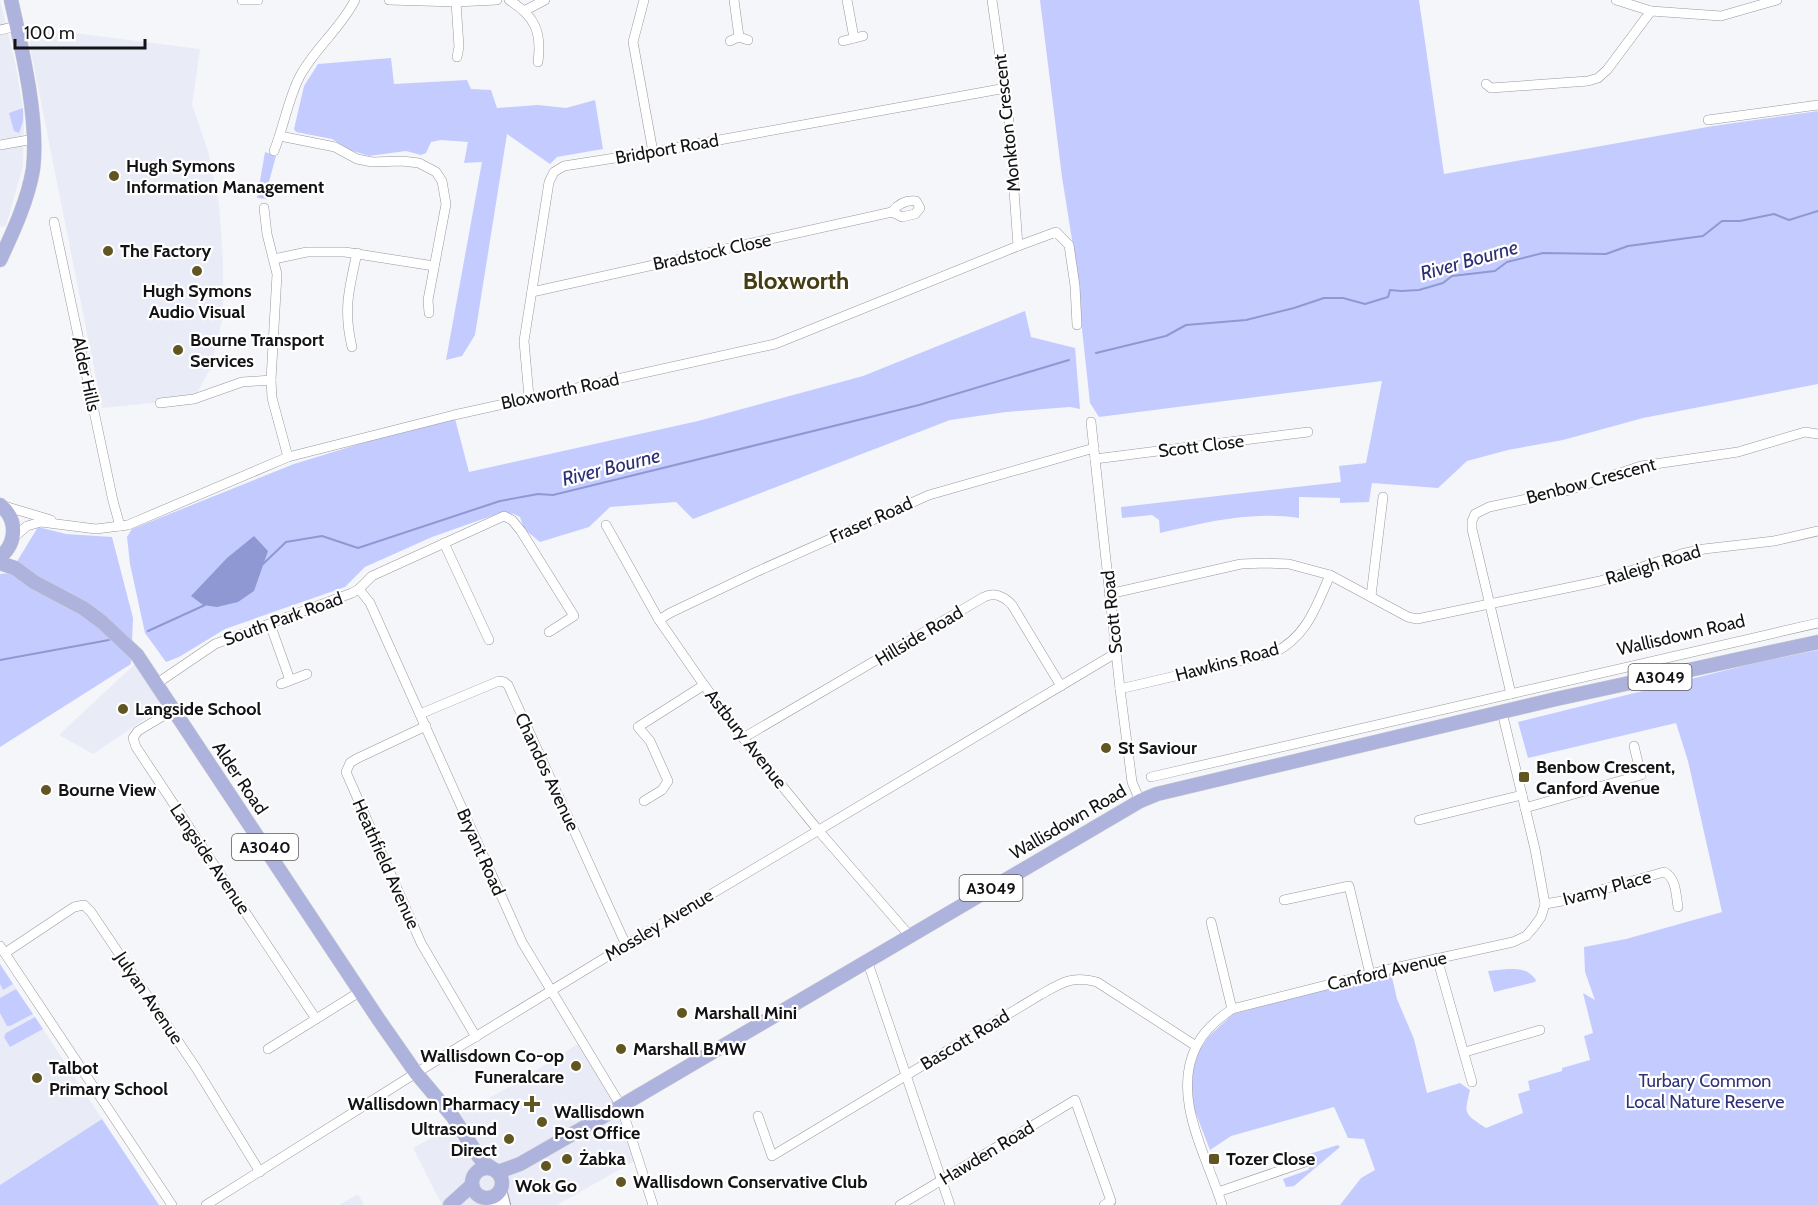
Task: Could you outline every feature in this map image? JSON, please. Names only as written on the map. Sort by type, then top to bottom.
[{"type":"main road","points":[[0,260],[22,208],[32,170],[34,139],[31,106],[11,0]]},
{"type":"main road","name":"A3040","points":[[0,505],[11,519],[12,540]]},
{"type":"main road","points":[[0,557],[12,540]]},
{"type":"main road","name":"Alder Road","points":[[12,540],[19,561],[34,582]]},
{"type":"main road","name":"Alder Road","points":[[0,563],[15,568],[34,582],[83,608],[102,622],[137,655],[416,1073],[453,1117],[484,1163],[499,1178]]},
{"type":"main road","name":"Wallisdown Road","points":[[499,1178],[1140,801],[1168,792],[1556,699],[1818,642]]},
{"type":"main road","points":[[469,1141],[472,1182],[475,1192],[489,1200]]},
{"type":"main road","points":[[450,1205],[472,1182],[479,1170],[487,1168],[499,1178],[498,1193],[489,1200],[459,1205]]},
{"type":"street","points":[[242,0],[258,0]]},
{"type":"street","points":[[274,150],[287,107],[301,75],[314,54],[345,18],[355,0]]},
{"type":"street","points":[[389,0],[456,2],[497,0]]},
{"type":"street","points":[[509,0],[524,11],[536,27],[539,39],[538,62]]},
{"type":"street","points":[[524,11],[545,0]]},
{"type":"street","points":[[644,0],[633,42],[653,152]]},
{"type":"street","points":[[734,0],[739,40]]},
{"type":"street","points":[[843,41],[858,37],[847,0]]},
{"type":"street","name":"Monkton Crescent","points":[[992,0],[1006,88],[1018,246]]},
{"type":"street","points":[[1616,0],[1651,11],[1721,16],[1777,0]]},
{"type":"street","points":[[456,2],[458,57]]},
{"type":"street","points":[[1486,84],[1491,88],[1566,84],[1598,78],[1651,11]]},
{"type":"street","points":[[0,30],[17,26]]},
{"type":"street","name":"Bridport Road","points":[[529,397],[524,341],[549,182],[554,172],[564,166],[1006,88]]},
{"type":"street","points":[[1708,120],[1818,105]]},
{"type":"street","points":[[280,136],[335,147],[357,159],[372,162],[419,163],[436,172],[442,181],[446,204],[428,300],[429,313]]},
{"type":"street","points":[[0,145],[34,139]]},
{"type":"street","points":[[264,208],[267,234],[277,274],[272,398],[288,458]]},
{"type":"street","name":"Bradstock Close","points":[[532,292],[892,212]]},
{"type":"street","name":"Alder Hills","points":[[54,222],[120,526]]},
{"type":"street","name":"Bloxworth Road","points":[[0,505],[59,523],[96,529],[120,526],[288,458],[529,397],[775,344],[1056,232],[1069,244],[1075,286],[1077,325]]},
{"type":"street","points":[[274,259],[307,252],[357,253],[434,266]]},
{"type":"street","points":[[352,347],[347,300],[357,253]]},
{"type":"street","points":[[160,403],[194,399],[242,382],[271,380]]},
{"type":"street","name":"Scott Road","points":[[1091,422],[1132,782],[1140,801]]},
{"type":"street","name":"Scott Close","points":[[1095,459],[1308,432]]},
{"type":"street","name":"Benbow Crescent","points":[[1511,694],[1472,529],[1475,514],[1482,510],[1569,490],[1641,466],[1738,452],[1805,432],[1818,434]]},
{"type":"street","name":"Fraser Road","points":[[659,620],[756,572],[929,495],[1094,448]]},
{"type":"street","points":[[1371,596],[1383,497]]},
{"type":"street","name":"South Park Road","points":[[156,684],[215,644],[359,590],[372,576],[504,516],[512,520],[574,616],[549,633]]},
{"type":"street","name":"Bloxworth Road","points":[[12,540],[19,531],[33,523],[59,523]]},
{"type":"street","name":"Astbury Avenue","points":[[606,525],[659,620],[743,738],[818,830],[909,935]]},
{"type":"street","name":"Raleigh Road","points":[[1109,594],[1241,564],[1266,562],[1288,564],[1330,575],[1408,617],[1416,619],[1600,581],[1681,554],[1773,541],[1818,531]]},
{"type":"street","points":[[444,543],[489,640]]},
{"type":"street","name":"Hawkins Road","points":[[1120,689],[1273,654],[1298,637],[1305,628],[1330,575]]},
{"type":"street","name":"Bryant Road","points":[[359,590],[370,603],[515,928],[550,991],[621,1106],[653,1205]]},
{"type":"street","name":"Hillside Road","points":[[743,738],[988,595],[1002,597],[1012,605],[1061,686]]},
{"type":"street","name":"Wallisdown Road","points":[[1151,777],[1818,622]]},
{"type":"street","points":[[270,624],[286,682],[307,674]]},
{"type":"street","name":"Mossley Avenue","points":[[206,1205],[550,991],[1116,653]]},
{"type":"street","name":"Chandos Avenue","points":[[420,714],[499,681],[508,685],[626,945]]},
{"type":"street","points":[[1553,683],[1556,699]]},
{"type":"street","points":[[644,801],[668,781],[650,741],[638,727],[704,685]]},
{"type":"street","name":"Langside Avenue","points":[[173,710],[138,731],[134,738],[136,747],[316,1019]]},
{"type":"street","points":[[1502,712],[1545,904]]},
{"type":"street","name":"Heathfield Avenue","points":[[426,726],[356,759],[350,763],[346,772],[421,943],[476,1037]]},
{"type":"street","points":[[1525,808],[1641,775],[1634,746]]},
{"type":"street","points":[[1419,820],[1522,795]]},
{"type":"street","name":"Ivamy Place","points":[[1545,904],[1664,873],[1672,878],[1678,907]]},
{"type":"street","points":[[1284,900],[1349,886],[1370,974]]},
{"type":"street","name":"Canford Avenue","points":[[1222,1205],[1192,1118],[1187,1094],[1187,1077],[1196,1046],[1211,1027],[1232,1009],[1370,974],[1512,942],[1529,933],[1538,922],[1545,904]]},
{"type":"street","name":"Julyan Avenue","points":[[2,950],[74,907],[84,905],[91,912],[196,1068],[260,1172]]},
{"type":"street","points":[[1211,922],[1232,1009]]},
{"type":"street","points":[[2,950],[172,1205]]},
{"type":"street","points":[[1437,958],[1472,1082]]},
{"type":"street","points":[[867,960],[950,1205]]},
{"type":"street","name":"Bascott Road","points":[[758,1116],[772,1156],[1055,986],[1074,979],[1084,978],[1097,982],[1196,1046]]},
{"type":"street","points":[[268,1049],[361,991]]},
{"type":"street","points":[[1465,1052],[1540,1030]]},
{"type":"street","name":"Hawden Road","points":[[900,1205],[1075,1100],[1107,1203]]},
{"type":"street","points":[[1218,1192],[1308,1161]]},
{"type":"street","points":[[499,1178],[506,1205]]},
{"type":"shaded area","points":[[0,0],[16,67],[24,115],[23,166],[6,226],[0,227]]},
{"type":"shaded area","points":[[26,27],[200,49],[192,105],[208,151],[219,204],[223,262],[223,316],[211,367],[194,399],[102,408]]},
{"type":"shaded area","points":[[254,536],[268,551],[254,591],[238,602],[217,607],[203,605],[191,596],[227,558]]},
{"type":"shaded area","name":"Langside School","points":[[136,663],[167,704],[93,754],[59,735]]},
{"type":"shaded area","name":"Talbot Primary School","points":[[0,964],[102,1119],[0,1185]]},
{"type":"shaded area","points":[[581,1042],[621,1106],[638,1159],[557,1205],[442,1205],[413,1148],[433,1137],[462,1131],[453,1117],[513,1085]]},
{"type":"shaded area","points":[[358,1194],[364,1205],[339,1205]]},
{"type":"green space","points":[[1040,0],[1419,0],[1444,174],[1713,126],[1818,111],[1818,384],[1643,418],[1563,440],[1508,450],[1467,461],[1438,488],[1372,483],[1369,502],[1340,503],[1340,498],[1299,497],[1299,518],[1246,517],[1160,533],[1159,520],[1152,515],[1122,518],[1121,507],[1341,482],[1339,466],[1366,463],[1382,381],[1099,417],[1090,403],[1073,246]]},
{"type":"green space","points":[[391,58],[394,84],[467,80],[471,89],[491,90],[497,108],[538,105],[566,108],[595,100],[603,149],[557,157],[550,164],[507,134],[475,335],[462,356],[446,360],[482,162],[464,163],[468,142],[441,140],[431,142],[426,153],[421,155],[406,151],[369,156],[350,150],[332,139],[296,132],[294,129],[304,86],[318,64]]},
{"type":"green space","points":[[23,108],[23,121],[19,133],[14,131],[9,113]]},
{"type":"green space","points":[[265,152],[276,156],[267,189],[269,199],[257,198]]},
{"type":"green space","points":[[1025,311],[1031,337],[1075,348],[1080,409],[1070,407],[1006,412],[950,420],[693,519],[676,502],[610,507],[589,527],[540,542],[524,529],[520,517],[500,513],[432,537],[365,567],[345,587],[225,629],[179,657],[166,662],[145,633],[130,564],[127,537],[132,529],[294,464],[454,415],[469,472],[698,421],[863,376]]},
{"type":"green space","points":[[38,527],[66,534],[112,537],[133,618],[131,664],[0,747],[0,574],[10,573]]},
{"type":"green space","name":"Turbary Common Local Nature Reserve","points":[[1818,650],[1818,1205],[1340,1205],[1361,1178],[1375,1170],[1364,1139],[1348,1138],[1334,1107],[1231,1136],[1210,1150],[1193,1106],[1191,1076],[1200,1048],[1209,1036],[1233,1014],[1372,977],[1391,973],[1397,999],[1414,1039],[1427,1093],[1460,1083],[1470,1090],[1468,1113],[1486,1128],[1523,1113],[1518,1094],[1530,1090],[1528,1081],[1590,1060],[1584,1036],[1593,1033],[1583,993],[1595,1000],[1585,972],[1584,947],[1626,939],[1722,912],[1688,761],[1676,723],[1528,758],[1518,722],[1755,663]]},
{"type":"green space","points":[[0,964],[13,984],[3,990],[0,984]]},
{"type":"green space","points":[[1524,970],[1536,980],[1494,992],[1488,971]]},
{"type":"green space","points":[[16,989],[33,1014],[7,1026],[0,1013],[0,998]]},
{"type":"green space","points":[[35,1017],[43,1029],[10,1047],[4,1037],[6,1033]]},
{"type":"green space","points":[[102,1119],[159,1205],[0,1205],[0,1185]]},
{"type":"green space","points":[[1338,1145],[1340,1147],[1294,1186],[1286,1187],[1283,1179],[1308,1170],[1310,1167],[1306,1155]]},
{"type":"waterway","name":"River Bourne","points":[[1096,353],[1166,336],[1186,325],[1246,320],[1324,298],[1343,298],[1365,304],[1388,297],[1390,290],[1419,290],[1443,283],[1452,276],[1495,271],[1507,262],[1543,253],[1606,254],[1628,246],[1703,236],[1722,221],[1740,221],[1774,214],[1789,220],[1818,211]]},
{"type":"waterway","name":"River Bourne","points":[[263,564],[286,542],[322,536],[358,548],[500,501],[538,494],[553,495],[919,405],[1069,360]]},
{"type":"waterway","name":"River Bourne","points":[[148,631],[205,605]]},
{"type":"waterway","name":"River Bourne","points":[[0,660],[109,640]]},
{"type":"place","name":"Hugh Symons Information Management","points":[[114,176]]},
{"type":"place","name":"The Factory","points":[[108,251]]},
{"type":"place","name":"Hugh Symons Audio Visual","points":[[197,271]]},
{"type":"place","name":"Bourne Transport Services","points":[[178,350]]},
{"type":"place","name":"Langside School","points":[[123,709]]},
{"type":"place","name":"St Saviour","points":[[1106,748]]},
{"type":"place","name":"Benbow Crescent, Canford Avenue","points":[[1524,777]]},
{"type":"place","name":"Bourne View","points":[[46,790]]},
{"type":"place","name":"Marshall Mini","points":[[682,1013]]},
{"type":"place","name":"Marshall BMW","points":[[621,1049]]},
{"type":"place","name":"Wallisdown Co-op Funeralcare","points":[[576,1066]]},
{"type":"place","name":"Talbot Primary School","points":[[37,1078]]},
{"type":"place","name":"Wallisdown Pharmacy","points":[[532,1104]]},
{"type":"place","name":"Wallisdown Post Office","points":[[542,1122]]},
{"type":"place","name":"Ultrasound Direct","points":[[509,1139]]},
{"type":"place","name":"Żabka","points":[[567,1159]]},
{"type":"place","name":"Tozer Close","points":[[1214,1159]]},
{"type":"place","name":"Wok Go","points":[[546,1166]]},
{"type":"place","name":"Wallisdown Conservative Club","points":[[621,1182]]},
{"type":"district","name":"Bloxworth","points":[[796,280]]}]
